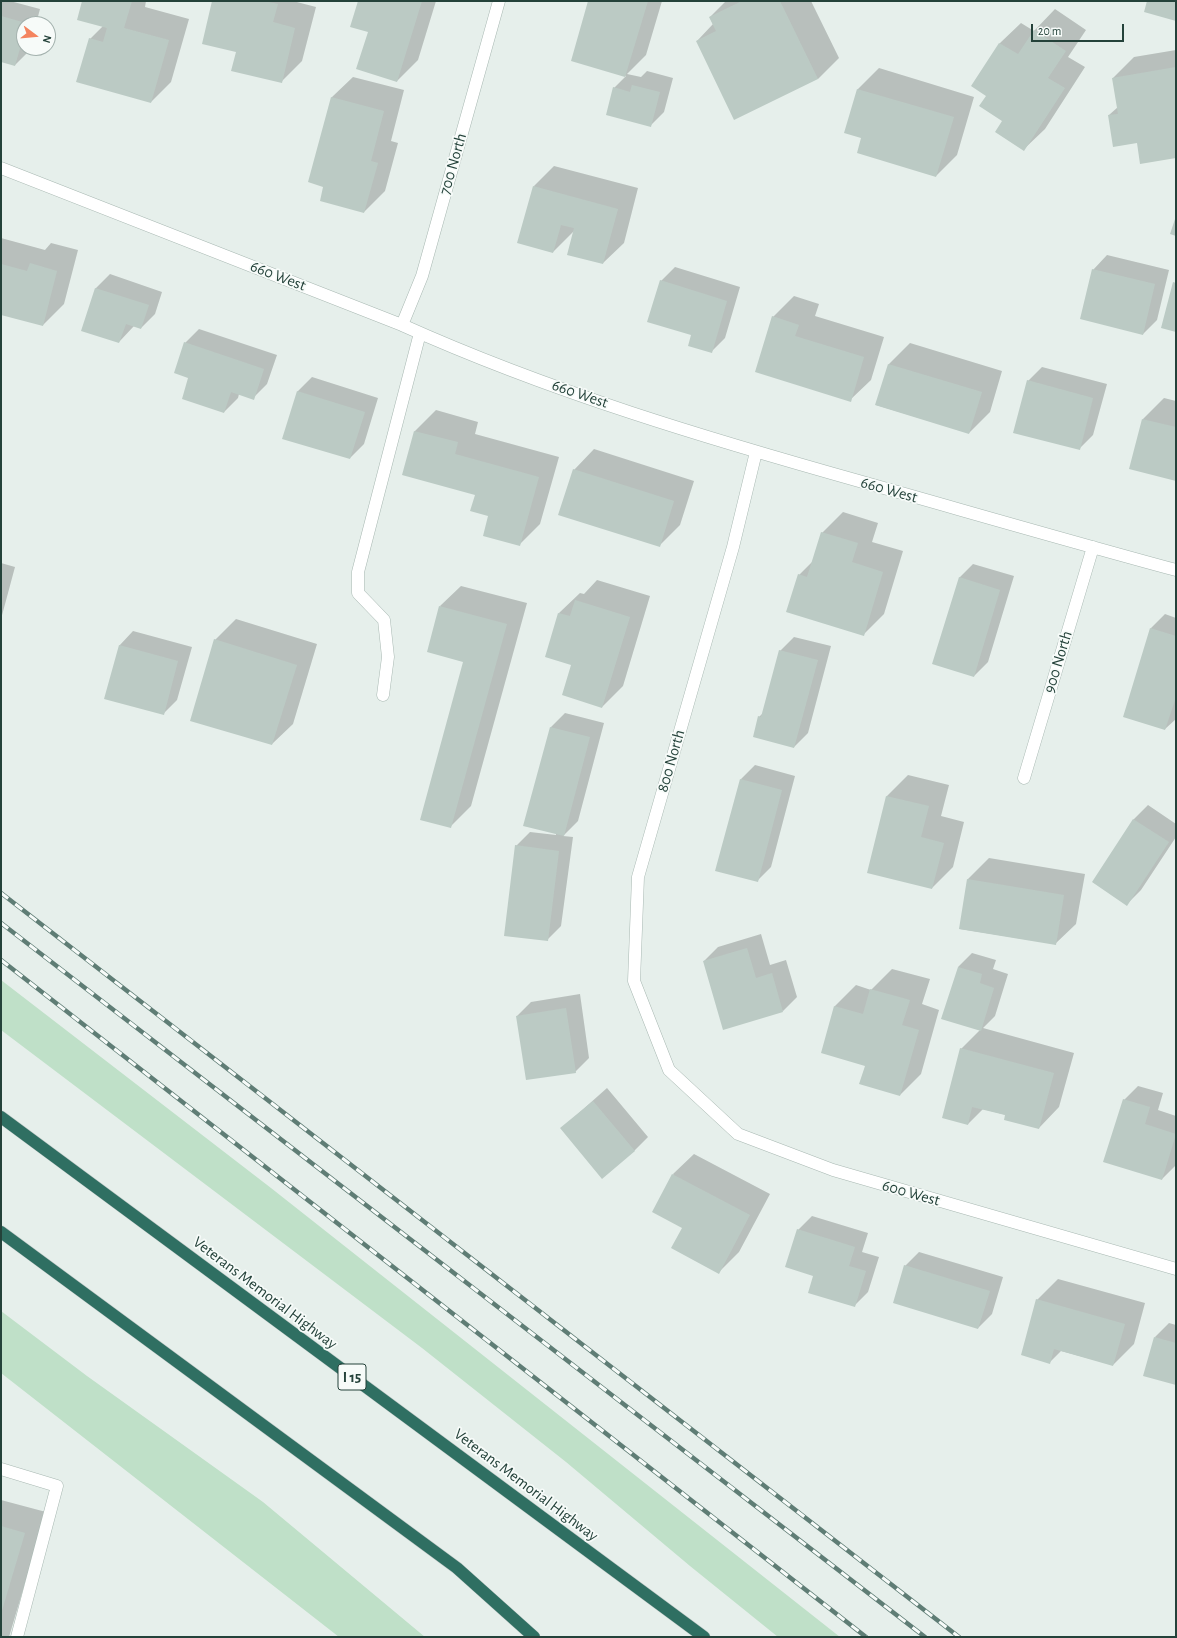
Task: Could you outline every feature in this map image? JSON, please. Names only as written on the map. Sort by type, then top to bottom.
[{"type":"highway","name":"Veterans Memorial Highway","points":[[1,1117],[704,1637]]},
{"type":"highway","points":[[1,1232],[457,1568],[534,1637]]},
{"type":"street","name":"700 North","points":[[402,325],[422,276],[499,1]]},
{"type":"street","name":"660 West","points":[[1,168],[402,325],[456,349],[585,397],[756,452],[1176,570]]},
{"type":"street","points":[[383,695],[388,657],[384,620],[358,593],[358,572],[420,333]]},
{"type":"street","name":"800 North","points":[[670,1070],[634,981],[638,878],[733,547],[756,452]]},
{"type":"street","name":"900 North","points":[[1024,778],[1093,547]]},
{"type":"street","name":"600 West","points":[[670,1070],[738,1134],[834,1170],[1176,1269]]},
{"type":"street","points":[[1,1469],[57,1486],[17,1637]]},
{"type":"green space","points":[[1,980],[271,1188],[840,1637],[778,1637],[690,1566],[566,1462],[422,1348],[1,1030]]},
{"type":"green space","points":[[1,1311],[87,1376],[263,1502],[425,1637],[339,1637],[1,1373]]},
{"type":"building","points":[[82,1],[132,1],[124,28],[169,40],[151,103],[76,82],[89,38],[103,42],[107,28],[77,20]]},
{"type":"building","points":[[212,1],[264,1],[278,4],[273,22],[295,28],[282,83],[231,71],[236,52],[202,44]]},
{"type":"building","points":[[358,1],[422,1],[397,82],[356,69],[368,32],[350,27]]},
{"type":"building","points":[[588,1],[648,1],[625,77],[571,61]]},
{"type":"building","points":[[742,1],[780,1],[818,79],[734,120],[696,41],[716,31],[709,17]]},
{"type":"building","points":[[1147,1],[1176,1],[1176,21],[1144,12]]},
{"type":"building","points":[[1,16],[16,20],[16,56],[18,56],[15,66],[1,62]]},
{"type":"building","points":[[1034,30],[1066,51],[1048,78],[1065,88],[1024,151],[995,132],[1002,121],[979,106],[986,96],[971,86],[999,43],[1018,54]]},
{"type":"building","points":[[1176,67],[1176,158],[1140,164],[1137,143],[1113,147],[1108,115],[1118,114],[1112,78]]},
{"type":"building","points":[[632,85],[660,92],[651,127],[606,115],[613,87],[630,92]]},
{"type":"building","points":[[857,89],[954,117],[936,177],[857,153],[861,138],[844,133]]},
{"type":"building","points":[[331,97],[384,111],[371,161],[378,163],[364,213],[320,201],[323,187],[308,182]]},
{"type":"building","points":[[533,186],[618,209],[603,264],[567,255],[574,228],[561,225],[553,253],[517,243]]},
{"type":"building","points":[[1176,216],[1176,236],[1170,234]]},
{"type":"building","points":[[30,263],[57,271],[43,326],[1,315],[1,264],[27,271]]},
{"type":"building","points":[[1092,269],[1155,284],[1143,335],[1080,319]]},
{"type":"building","points":[[660,280],[727,301],[712,353],[688,346],[691,335],[647,322]]},
{"type":"building","points":[[1173,282],[1176,283],[1176,332],[1161,328]]},
{"type":"building","points":[[95,288],[149,305],[141,329],[126,324],[119,343],[81,331]]},
{"type":"building","points":[[772,316],[799,325],[795,336],[864,357],[851,402],[755,372]]},
{"type":"building","points":[[184,342],[264,369],[254,400],[231,392],[224,413],[182,399],[188,378],[174,373]]},
{"type":"building","points":[[888,364],[982,392],[969,434],[875,405]]},
{"type":"building","points":[[1027,380],[1093,398],[1080,450],[1013,433]]},
{"type":"building","points":[[297,391],[365,412],[350,459],[282,439]]},
{"type":"building","points":[[1142,419],[1176,427],[1176,481],[1129,469]]},
{"type":"building","points":[[414,431],[458,442],[455,454],[539,477],[520,546],[483,536],[488,516],[470,511],[475,495],[402,475]]},
{"type":"building","points":[[573,469],[674,501],[660,547],[558,515]]},
{"type":"building","points":[[821,532],[858,543],[852,562],[883,572],[864,636],[786,612],[798,574],[807,577]]},
{"type":"building","points":[[959,577],[1000,590],[974,677],[932,664]]},
{"type":"building","points":[[575,600],[630,617],[602,708],[562,695],[571,665],[545,657],[558,613],[570,616]]},
{"type":"building","points":[[439,606],[507,624],[451,828],[420,820],[463,662],[427,652]]},
{"type":"building","points":[[1150,628],[1176,636],[1176,697],[1165,730],[1123,717]]},
{"type":"building","points":[[214,639],[297,665],[272,745],[190,721]]},
{"type":"building","points":[[119,645],[178,661],[164,715],[104,699]]},
{"type":"building","points":[[779,650],[818,660],[794,748],[753,737],[758,716],[761,717]]},
{"type":"building","points":[[550,727],[590,737],[564,836],[523,826]]},
{"type":"building","points":[[740,779],[782,790],[758,882],[715,871]]},
{"type":"building","points":[[886,796],[929,806],[921,837],[944,843],[932,889],[867,873]]},
{"type":"building","points":[[1133,819],[1169,842],[1127,906],[1092,882]]},
{"type":"building","points":[[515,845],[559,851],[548,941],[504,936]]},
{"type":"building","points":[[967,879],[1064,895],[1056,945],[959,929]]},
{"type":"building","points":[[747,948],[756,978],[772,973],[783,1012],[723,1030],[703,961]]},
{"type":"building","points":[[958,967],[982,974],[980,983],[994,988],[981,1031],[941,1019]]},
{"type":"building","points":[[870,989],[910,1000],[902,1025],[919,1030],[900,1096],[859,1084],[865,1066],[821,1053],[834,1006],[863,1014]]},
{"type":"building","points":[[566,1008],[576,1073],[526,1080],[516,1016]]},
{"type":"building","points":[[960,1048],[1054,1073],[1039,1129],[1004,1120],[1005,1115],[972,1107],[968,1125],[942,1118]]},
{"type":"building","points":[[1123,1099],[1150,1107],[1145,1124],[1176,1134],[1162,1180],[1103,1162]]},
{"type":"building","points":[[593,1101],[635,1151],[602,1179],[560,1128]]},
{"type":"building","points":[[672,1174],[750,1215],[719,1274],[671,1248],[682,1228],[652,1212]]},
{"type":"building","points":[[797,1229],[855,1247],[849,1266],[866,1271],[855,1307],[808,1293],[813,1276],[785,1267]]},
{"type":"building","points":[[904,1265],[990,1291],[978,1329],[893,1303]]},
{"type":"building","points":[[1036,1299],[1125,1324],[1113,1366],[1054,1349],[1050,1364],[1021,1355]]},
{"type":"building","points":[[1154,1337],[1176,1343],[1176,1385],[1143,1376]]},
{"type":"building","points":[[1,1526],[25,1533],[1,1614]]},
{"type":"railway","points":[[1,893],[959,1637]]},
{"type":"railway","points":[[1,923],[925,1637]]},
{"type":"railway","points":[[1,960],[866,1637]]}]
